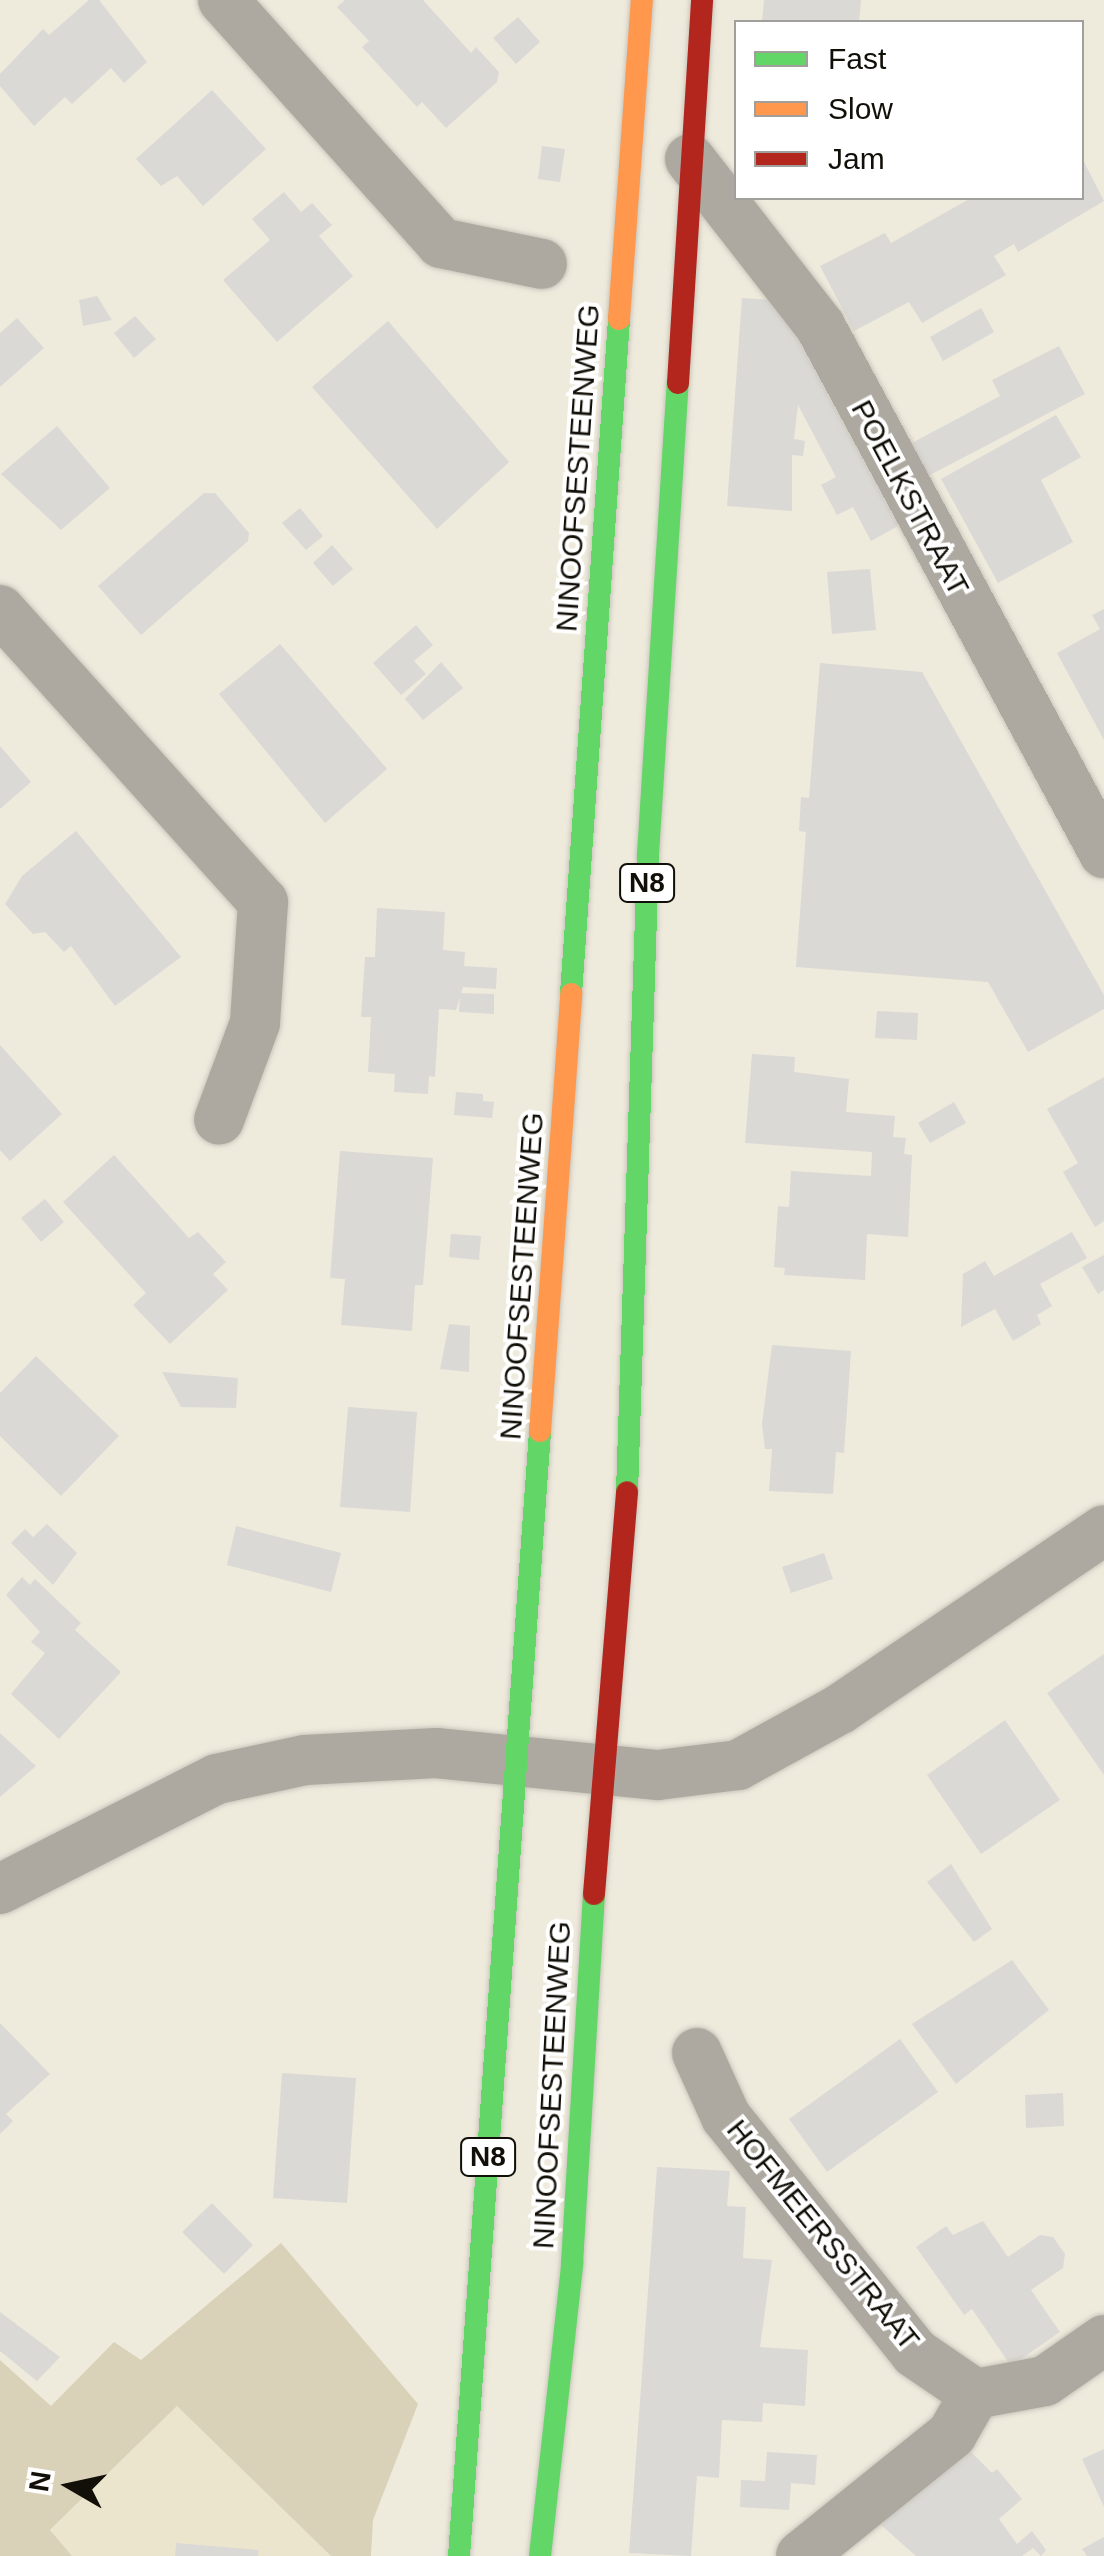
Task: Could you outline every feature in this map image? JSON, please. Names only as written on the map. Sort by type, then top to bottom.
[{"type":"main road","name":"NINOOFSESTEENWEG","points":[[459,2556],[642,0]]},
{"type":"main road","name":"NINOOFSESTEENWEG","points":[[540,2556],[572,2264],[591,1922],[609,1767],[640,1286],[648,855],[702,0]]},
{"type":"street","points":[[223,0],[440,243],[542,264]]},
{"type":"street","name":"POELKSTRAAT","points":[[690,160],[820,326],[1102,843]]},
{"type":"street","points":[[0,610],[263,902],[255,1024],[219,1120]]},
{"type":"street","points":[[0,1889],[217,1779],[350,1753],[518,1758],[658,1775],[705,1773],[772,1752],[1104,1530]]},
{"type":"street","name":"HOFMEERSSTRAAT","points":[[697,2053],[726,2117],[915,2353],[976,2394]]},
{"type":"street","points":[[801,2556],[952,2434],[976,2394],[1045,2382],[1104,2340]]},
{"type":"shaded area","points":[[281,2243],[418,2404],[373,2520],[371,2556],[331,2556],[177,2406],[50,2530],[72,2556],[0,2556],[0,2360],[51,2406],[114,2342],[141,2360]]},
{"type":"shaded area","points":[[177,2406],[331,2556],[72,2556],[50,2531]]},
{"type":"building","points":[[89,0],[99,0],[147,62],[124,83],[111,68],[72,104],[65,97],[34,126],[0,86],[0,74],[43,29],[49,35]]},
{"type":"building","points":[[345,0],[423,0],[471,53],[476,47],[499,72],[497,82],[446,128],[422,102],[417,107],[362,47],[369,41],[337,7]]},
{"type":"building","points":[[764,0],[861,0],[859,20],[762,20]]},
{"type":"building","points":[[518,17],[540,42],[516,64],[493,38]]},
{"type":"building","points":[[212,90],[266,149],[203,206],[177,176],[161,186],[136,159]]},
{"type":"building","points":[[542,146],[565,149],[560,182],[538,179]]},
{"type":"building","points":[[1084,162],[1104,201],[1018,252],[1014,244],[994,256],[1006,275],[922,323],[909,302],[854,331],[820,266],[885,233],[891,243],[967,200],[1084,200]]},
{"type":"building","points":[[284,192],[301,212],[312,203],[332,225],[319,236],[353,276],[277,342],[223,280],[270,240],[252,219]]},
{"type":"building","points":[[97,296],[112,320],[83,326],[79,300]]},
{"type":"building","points":[[742,298],[774,300],[783,312],[898,526],[871,541],[853,507],[837,515],[821,485],[836,477],[798,405],[794,439],[805,441],[803,456],[792,455],[792,511],[727,506]]},
{"type":"building","points":[[981,308],[994,332],[943,361],[930,337]]},
{"type":"building","points":[[135,316],[156,339],[134,358],[114,333]]},
{"type":"building","points":[[17,318],[44,348],[0,387],[0,333]]},
{"type":"building","points":[[388,321],[509,462],[437,529],[312,387]]},
{"type":"building","points":[[1059,346],[1085,394],[928,476],[910,444],[1000,396],[992,380]]},
{"type":"building","points":[[1056,415],[1081,457],[1041,480],[1073,542],[998,583],[941,479]]},
{"type":"building","points":[[57,426],[110,488],[61,530],[1,474]]},
{"type":"building","points":[[204,493],[215,493],[249,533],[248,541],[141,635],[98,586]]},
{"type":"building","points":[[300,508],[323,536],[306,550],[282,523]]},
{"type":"building","points":[[332,545],[353,569],[333,586],[313,563]]},
{"type":"building","points":[[870,569],[876,630],[832,634],[827,572]]},
{"type":"building","points":[[1104,609],[1104,740],[1057,653],[1100,629],[1092,615]]},
{"type":"building","points":[[416,625],[433,645],[414,661],[426,674],[401,695],[373,663]]},
{"type":"building","points":[[280,644],[387,769],[325,823],[219,694]]},
{"type":"building","points":[[441,662],[463,688],[423,720],[405,699]]},
{"type":"building","points":[[820,663],[922,672],[1104,995],[1104,1009],[1028,1052],[988,982],[796,967],[806,832],[799,831],[801,797],[809,798]]},
{"type":"building","points":[[0,746],[31,782],[0,809]]},
{"type":"building","points":[[76,831],[181,957],[115,1006],[71,946],[64,952],[45,932],[33,934],[5,904],[22,876]]},
{"type":"building","points":[[377,908],[445,912],[443,950],[465,952],[464,966],[497,968],[496,989],[463,987],[456,1010],[439,1009],[435,1077],[429,1076],[428,1094],[394,1092],[395,1074],[368,1072],[371,1017],[361,1017],[365,957],[375,957]]},
{"type":"building","points":[[460,993],[494,994],[494,1014],[459,1012]]},
{"type":"building","points":[[877,1011],[918,1013],[917,1040],[875,1038]]},
{"type":"building","points":[[0,1045],[62,1114],[10,1161],[0,1150]]},
{"type":"building","points":[[752,1054],[795,1057],[794,1072],[849,1079],[846,1112],[895,1116],[893,1137],[906,1138],[904,1154],[912,1155],[908,1237],[867,1234],[865,1280],[784,1275],[785,1268],[774,1267],[778,1206],[789,1207],[791,1171],[871,1176],[872,1152],[745,1143]]},
{"type":"building","points":[[1104,1077],[1104,1221],[1095,1227],[1063,1172],[1078,1163],[1047,1109]]},
{"type":"building","points":[[456,1092],[483,1094],[483,1101],[494,1102],[492,1118],[454,1115]]},
{"type":"building","points":[[954,1102],[966,1123],[930,1143],[918,1123]]},
{"type":"building","points":[[340,1151],[433,1158],[423,1285],[415,1285],[412,1331],[341,1325],[345,1279],[330,1278]]},
{"type":"building","points":[[114,1155],[189,1238],[198,1232],[226,1262],[213,1274],[228,1290],[170,1344],[133,1305],[146,1293],[63,1202]]},
{"type":"building","points":[[45,1199],[64,1222],[41,1242],[21,1218]]},
{"type":"building","points":[[1072,1232],[1087,1258],[1040,1284],[1052,1306],[1037,1315],[1041,1324],[1013,1341],[995,1309],[961,1327],[963,1274],[985,1261],[994,1276]]},
{"type":"building","points":[[451,1234],[481,1236],[479,1260],[449,1257]]},
{"type":"building","points":[[1104,1255],[1104,1290],[1098,1294],[1082,1267]]},
{"type":"building","points":[[449,1324],[470,1326],[469,1372],[440,1369]]},
{"type":"building","points":[[772,1345],[851,1351],[844,1453],[836,1452],[833,1494],[769,1491],[772,1449],[765,1449],[762,1424]]},
{"type":"building","points":[[36,1356],[119,1436],[61,1496],[0,1436],[0,1393]]},
{"type":"building","points":[[162,1372],[238,1378],[236,1408],[181,1407]]},
{"type":"building","points":[[348,1407],[417,1412],[410,1512],[340,1507]]},
{"type":"building","points":[[47,1524],[77,1553],[53,1585],[11,1543],[25,1529],[33,1537]]},
{"type":"building","points":[[236,1526],[341,1553],[331,1592],[227,1565]]},
{"type":"building","points":[[824,1553],[833,1579],[791,1593],[782,1567]]},
{"type":"building","points":[[22,1577],[30,1585],[35,1579],[81,1623],[75,1630],[121,1672],[59,1739],[11,1694],[45,1653],[31,1642],[40,1632],[6,1595]]},
{"type":"building","points":[[1104,1654],[1104,1775],[1047,1693]]},
{"type":"building","points":[[1005,1720],[1060,1800],[981,1854],[927,1775]]},
{"type":"building","points":[[0,1733],[36,1766],[0,1797]]},
{"type":"building","points":[[951,1864],[992,1929],[974,1942],[927,1882]]},
{"type":"building","points":[[1012,1960],[1049,2010],[956,2084],[912,2024]]},
{"type":"building","points":[[0,2023],[50,2074],[6,2114],[13,2121],[0,2134]]},
{"type":"building","points":[[900,2039],[938,2092],[827,2172],[789,2119]]},
{"type":"building","points":[[282,2073],[356,2078],[347,2203],[273,2198]]},
{"type":"building","points":[[1063,2093],[1064,2126],[1026,2128],[1025,2095]]},
{"type":"building","points":[[657,2167],[730,2171],[727,2206],[746,2207],[743,2258],[772,2260],[760,2347],[808,2350],[805,2406],[763,2403],[762,2422],[722,2420],[719,2478],[697,2476],[691,2556],[629,2553]]},
{"type":"building","points":[[212,2203],[253,2245],[224,2274],[182,2232]]},
{"type":"building","points":[[983,2221],[1008,2257],[1040,2235],[1053,2237],[1065,2254],[1063,2268],[1031,2290],[1060,2332],[1011,2366],[972,2309],[964,2315],[916,2247],[946,2226],[953,2235]]},
{"type":"building","points":[[0,2312],[60,2357],[37,2381],[0,2351]]},
{"type":"building","points":[[1104,2449],[1104,2507],[1082,2459]]},
{"type":"building","points":[[969,2450],[992,2473],[997,2469],[1022,2499],[999,2519],[1017,2544],[1032,2531],[1046,2550],[1041,2556],[1033,2548],[1022,2556],[916,2556],[881,2525],[925,2479],[930,2485]]},
{"type":"building","points":[[767,2452],[817,2455],[815,2485],[791,2483],[789,2510],[740,2507],[741,2480],[765,2481]]},
{"type":"building","points":[[1104,2537],[1104,2556],[1087,2556],[1082,2549]]},
{"type":"building","points":[[176,2543],[259,2550],[258,2556],[175,2556]]},
{"type":"traffic: fast","points":[[571,994],[619,319]]},
{"type":"traffic: fast","points":[[627,1492],[648,855],[678,383]]},
{"type":"traffic: fast","points":[[459,2556],[540,1431]]},
{"type":"traffic: fast","points":[[540,2556],[572,2264],[594,1894]]},
{"type":"traffic: slow","points":[[619,319],[642,0]]},
{"type":"traffic: slow","points":[[540,1431],[571,994]]},
{"type":"traffic: jam","points":[[678,383],[702,0]]},
{"type":"traffic: jam","points":[[594,1894],[627,1492]]}]
